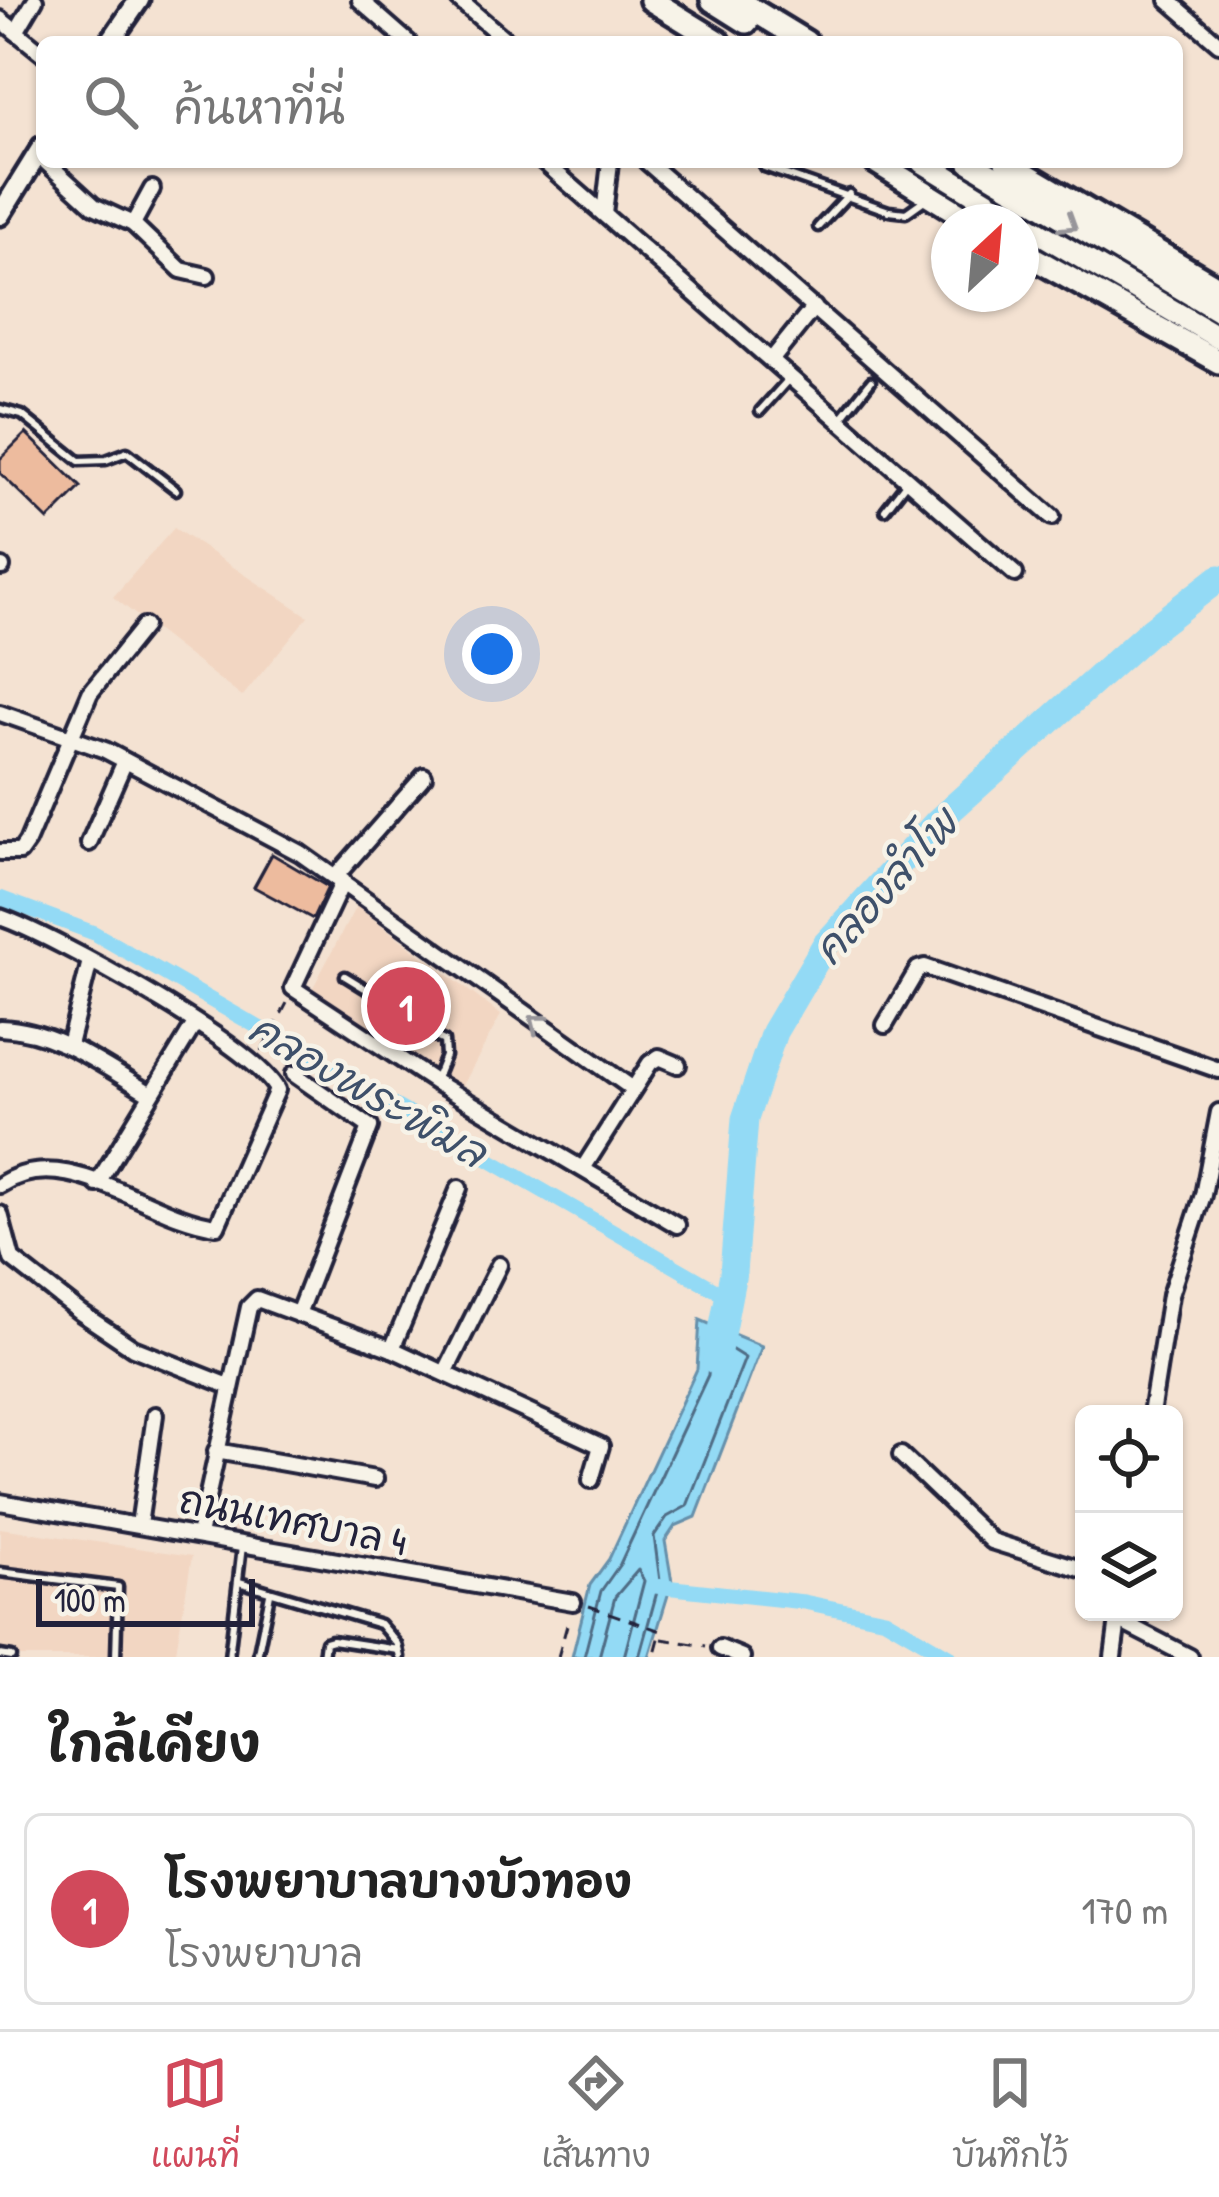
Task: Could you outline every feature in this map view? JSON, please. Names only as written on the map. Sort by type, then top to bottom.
[{"type":"main road","points":[[114,36],[139,0]]},
{"type":"main road","points":[[651,0],[687,36]]},
{"type":"main road","points":[[651,0],[709,36]]},
{"type":"main road","points":[[712,0],[769,36]]},
{"type":"main road","points":[[737,0],[796,36]]},
{"type":"main road","points":[[0,214],[36,164]]},
{"type":"main road","points":[[886,168],[943,204]]},
{"type":"main road","points":[[933,168],[992,204]]},
{"type":"main road","points":[[980,168],[1219,311]]},
{"type":"main road","points":[[1016,168],[1219,288]]},
{"type":"main road","points":[[1039,233],[1219,338]]},
{"type":"main road","points":[[1039,261],[1219,362]]},
{"type":"street","points":[[16,32],[35,0]]},
{"type":"street","points":[[360,0],[400,36]]},
{"type":"street","points":[[459,0],[501,36]]},
{"type":"street","points":[[1168,0],[1219,44]]},
{"type":"street","points":[[0,20],[36,48]]},
{"type":"street","points":[[54,168],[94,206],[133,224],[181,270],[207,276]]},
{"type":"street","points":[[551,168],[1015,574]]},
{"type":"street","points":[[604,214],[609,168]]},
{"type":"street","points":[[654,168],[1052,517]]},
{"type":"street","points":[[133,224],[152,189]]},
{"type":"street","points":[[773,358],[814,307]]},
{"type":"street","points":[[0,851],[20,852],[27,842],[90,693],[144,626]]},
{"type":"street","points":[[0,713],[125,761],[269,835],[340,879],[633,1089]]},
{"type":"street","points":[[89,843],[125,761]]},
{"type":"street","points":[[424,776],[340,879],[293,988],[435,1082],[677,1225]]},
{"type":"street","points":[[0,917],[90,961],[255,1063],[277,1090],[222,1223],[213,1226],[97,1184],[35,1168],[0,1185]]},
{"type":"street","points":[[69,1045],[90,961]]},
{"type":"street","points":[[884,1025],[917,969],[925,967],[1219,1070]]},
{"type":"street","points":[[97,1184],[194,1025]]},
{"type":"street","points":[[0,1028],[38,1032],[69,1045],[151,1094]]},
{"type":"street","points":[[584,1167],[656,1058],[678,1065]]},
{"type":"street","points":[[295,1074],[370,1127],[298,1314]]},
{"type":"street","points":[[1152,1405],[1170,1295],[1203,1195],[1219,1112]]},
{"type":"street","points":[[392,1349],[459,1188]]},
{"type":"street","points":[[1203,1195],[1219,1201]]},
{"type":"street","points":[[0,1214],[12,1259],[82,1313],[133,1348],[229,1386]]},
{"type":"street","points":[[446,1373],[499,1265]]},
{"type":"street","points":[[199,1534],[229,1386],[251,1303],[259,1299],[392,1349],[601,1446],[591,1480]]},
{"type":"street","points":[[139,1525],[155,1415]]},
{"type":"street","points":[[216,1451],[375,1479]]},
{"type":"street","points":[[901,1455],[991,1541],[1075,1567]]},
{"type":"street","name":"ถนนเทศบาล 4","points":[[0,1502],[575,1602]]},
{"type":"street","points":[[1113,1657],[1117,1621]]},
{"type":"street","points":[[1127,1621],[1190,1657]]},
{"type":"street","points":[[720,1648],[742,1657]]},
{"type":"lane","points":[[767,168],[906,213],[930,196]]},
{"type":"lane","points":[[818,227],[848,194]]},
{"type":"lane","points":[[760,411],[790,377]]},
{"type":"lane","points":[[840,419],[872,381]]},
{"type":"lane","points":[[0,410],[22,415],[79,461],[106,460],[127,452],[176,490]]},
{"type":"lane","points":[[885,510],[908,480]]},
{"type":"lane","points":[[345,976],[384,1000],[397,1018],[444,1041],[445,1056],[435,1082]]},
{"type":"lane","points":[[377,1044],[397,1018]]},
{"type":"lane","points":[[229,1657],[242,1542]]},
{"type":"lane","points":[[0,1572],[118,1587],[116,1657]]},
{"type":"lane","points":[[238,1582],[380,1624],[399,1653]]},
{"type":"lane","points":[[257,1657],[270,1594]]},
{"type":"lane","points":[[323,1657],[328,1640],[399,1653]]},
{"type":"lane","points":[[0,1655],[12,1657]]},
{"type":"path","points":[[260,1055],[286,1007]]},
{"type":"path","points":[[558,1657],[575,1602],[661,1631],[654,1657]]},
{"type":"path","points":[[660,1639],[720,1648]]},
{"type":"shaded area","points":[[174,528],[308,616],[242,697],[113,597]]},
{"type":"shaded area","points":[[356,906],[501,1015],[461,1089],[308,997]]},
{"type":"shaded area","points":[[0,1528],[192,1556],[175,1657],[0,1657]]},
{"type":"water","points":[[700,1320],[762,1346],[696,1517],[675,1526],[665,1541],[672,1582],[649,1657],[572,1657],[590,1585],[609,1559],[697,1369]]},
{"type":"building","points":[[26,433],[81,487],[48,520],[0,473],[0,459]]},
{"type":"building","points":[[272,854],[328,887],[313,919],[254,887]]},
{"type":"waterway","name":"คลองลำโพ","points":[[716,1361],[733,1273],[745,1119],[774,1032],[825,945],[937,822],[1149,632],[1219,578]]},
{"type":"waterway","name":"คลองพระพิมล","points":[[0,898],[94,933],[728,1297]]},
{"type":"waterway","points":[[655,1586],[804,1602],[885,1619],[950,1657]]},
{"type":"place","name":"โรงพยาบาลบางบัวทอง","points":[[406,1006]]}]
